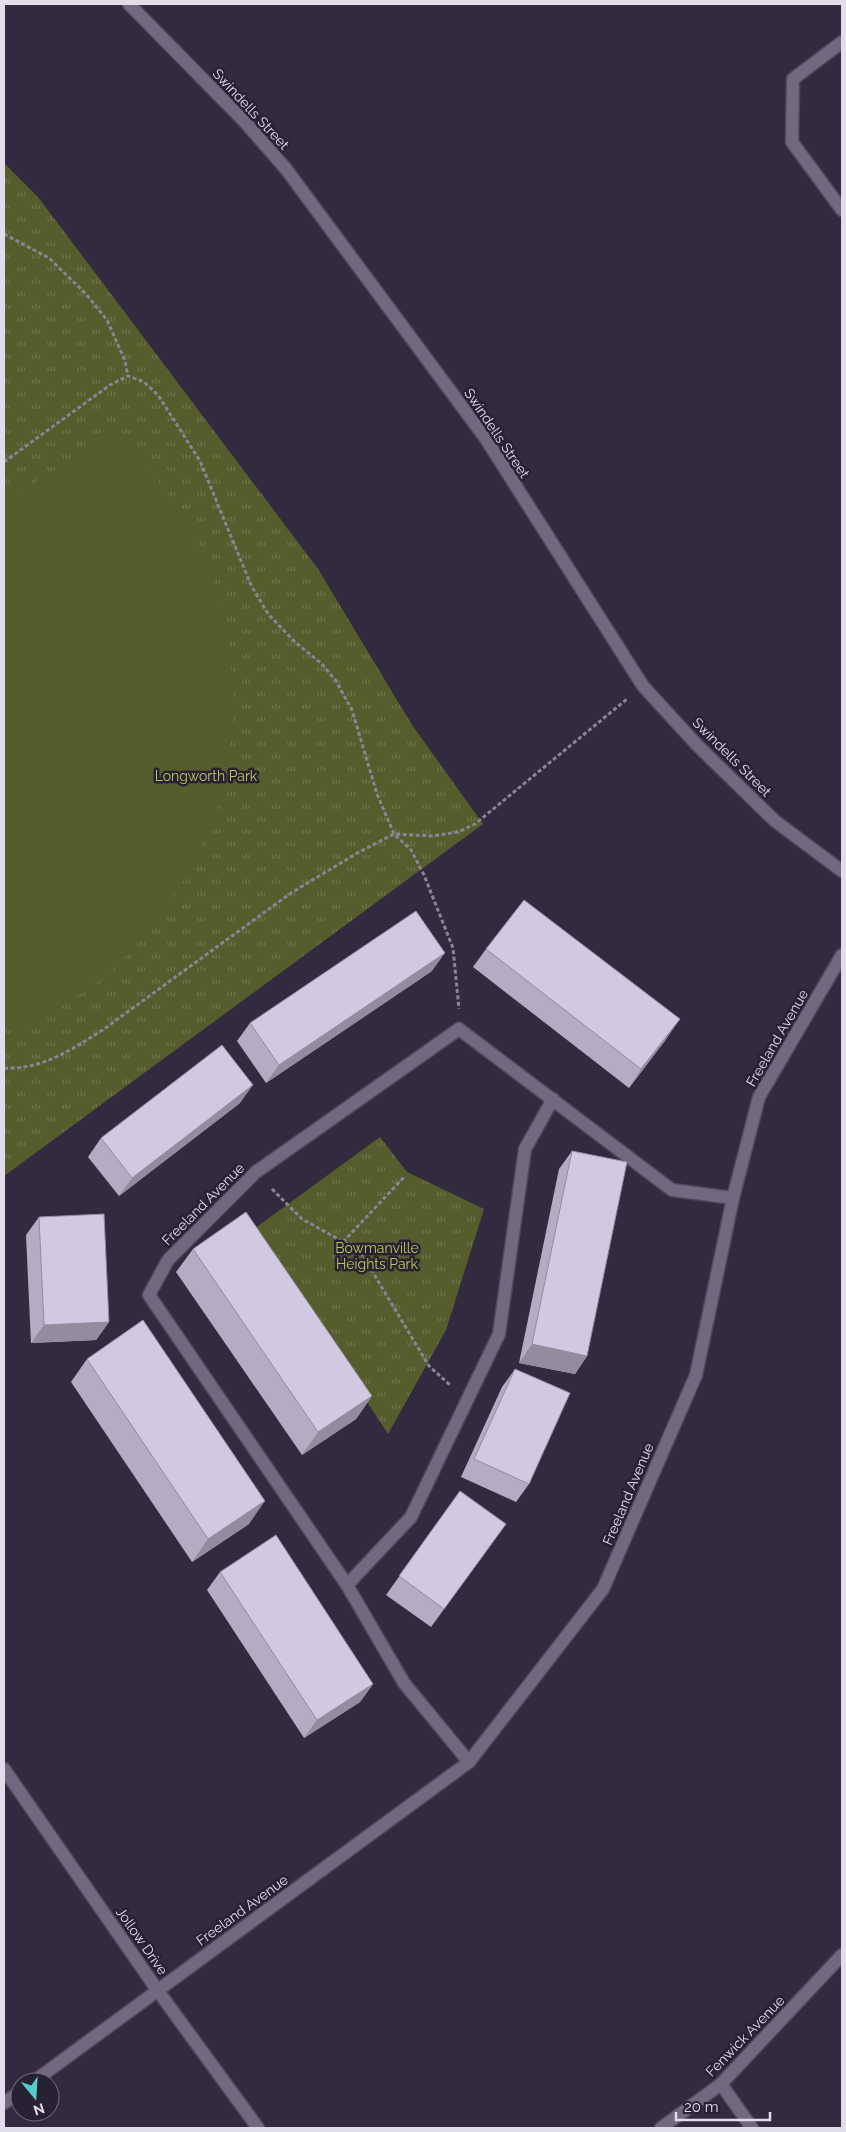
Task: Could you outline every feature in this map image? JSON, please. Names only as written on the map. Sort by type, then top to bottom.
[{"type":"street","name":"Swindells Street","points":[[130,4],[244,121],[286,169],[486,439],[643,686],[697,745],[775,821],[842,871]]},
{"type":"street","points":[[842,42],[793,79],[792,142],[842,210]]},
{"type":"street","name":"Freeland Avenue","points":[[47,2072],[469,1762],[603,1589],[696,1375],[733,1198],[759,1098],[842,955]]},
{"type":"street","points":[[459,1029],[553,1098],[672,1190],[733,1198]]},
{"type":"street","name":"Freeland Avenue","points":[[459,1029],[256,1172],[168,1260],[149,1295],[347,1585],[404,1683],[469,1762]]},
{"type":"street","points":[[347,1585],[410,1517],[499,1334],[525,1149],[553,1098]]},
{"type":"street","name":"Jollow Drive","points":[[4,1769],[158,1991],[258,2128]]},
{"type":"street","name":"Fenwick Avenue","points":[[661,2128],[721,2084],[842,1955]]},
{"type":"street","points":[[721,2084],[752,2128]]},
{"type":"path","points":[[4,234],[49,258],[86,294],[107,320],[125,361],[128,376]]},
{"type":"path","points":[[4,462],[110,385],[128,376],[144,382],[158,395],[200,461],[251,585],[268,614],[295,642],[322,664],[336,681],[352,710],[377,794],[394,834],[411,850],[453,948],[457,972],[459,1029]]},
{"type":"path","points":[[4,1068],[19,1068],[44,1063],[73,1049],[104,1029],[291,893],[359,852],[394,834],[432,836],[458,832],[475,824],[643,686]]},
{"type":"path","points":[[256,1172],[302,1218],[360,1251],[429,1366],[467,1401]]},
{"type":"path","points":[[343,1242],[406,1176]]},
{"type":"green space","name":"Longworth Park","points":[[4,163],[38,197],[318,569],[412,725],[483,824],[4,1176]]},
{"type":"green space","points":[[112,433],[170,496],[196,539],[215,587],[227,635],[233,684],[232,734],[224,782],[209,829],[187,874],[159,916],[132,950],[100,980],[60,1005],[18,1026],[4,1008],[4,502]]},
{"type":"green space","name":"Bowmanville Heights Park","points":[[380,1137],[407,1172],[484,1209],[446,1330],[388,1434],[254,1229]]},
{"type":"building","points":[[524,900],[680,1019],[641,1069],[486,949]]},
{"type":"building","points":[[416,911],[445,953],[279,1065],[250,1023]]},
{"type":"building","points":[[222,1045],[253,1085],[132,1178],[101,1138]]},
{"type":"building","points":[[572,1151],[627,1162],[587,1356],[532,1344]]},
{"type":"building","points":[[246,1212],[372,1396],[318,1432],[193,1249]]},
{"type":"building","points":[[104,1214],[109,1322],[44,1325],[39,1217]]},
{"type":"building","points":[[143,1320],[265,1501],[208,1539],[87,1359]]},
{"type":"building","points":[[515,1369],[570,1393],[529,1484],[474,1459]]},
{"type":"building","points":[[460,1491],[506,1524],[444,1609],[399,1576]]},
{"type":"building","points":[[276,1535],[373,1684],[317,1720],[220,1572]]}]
